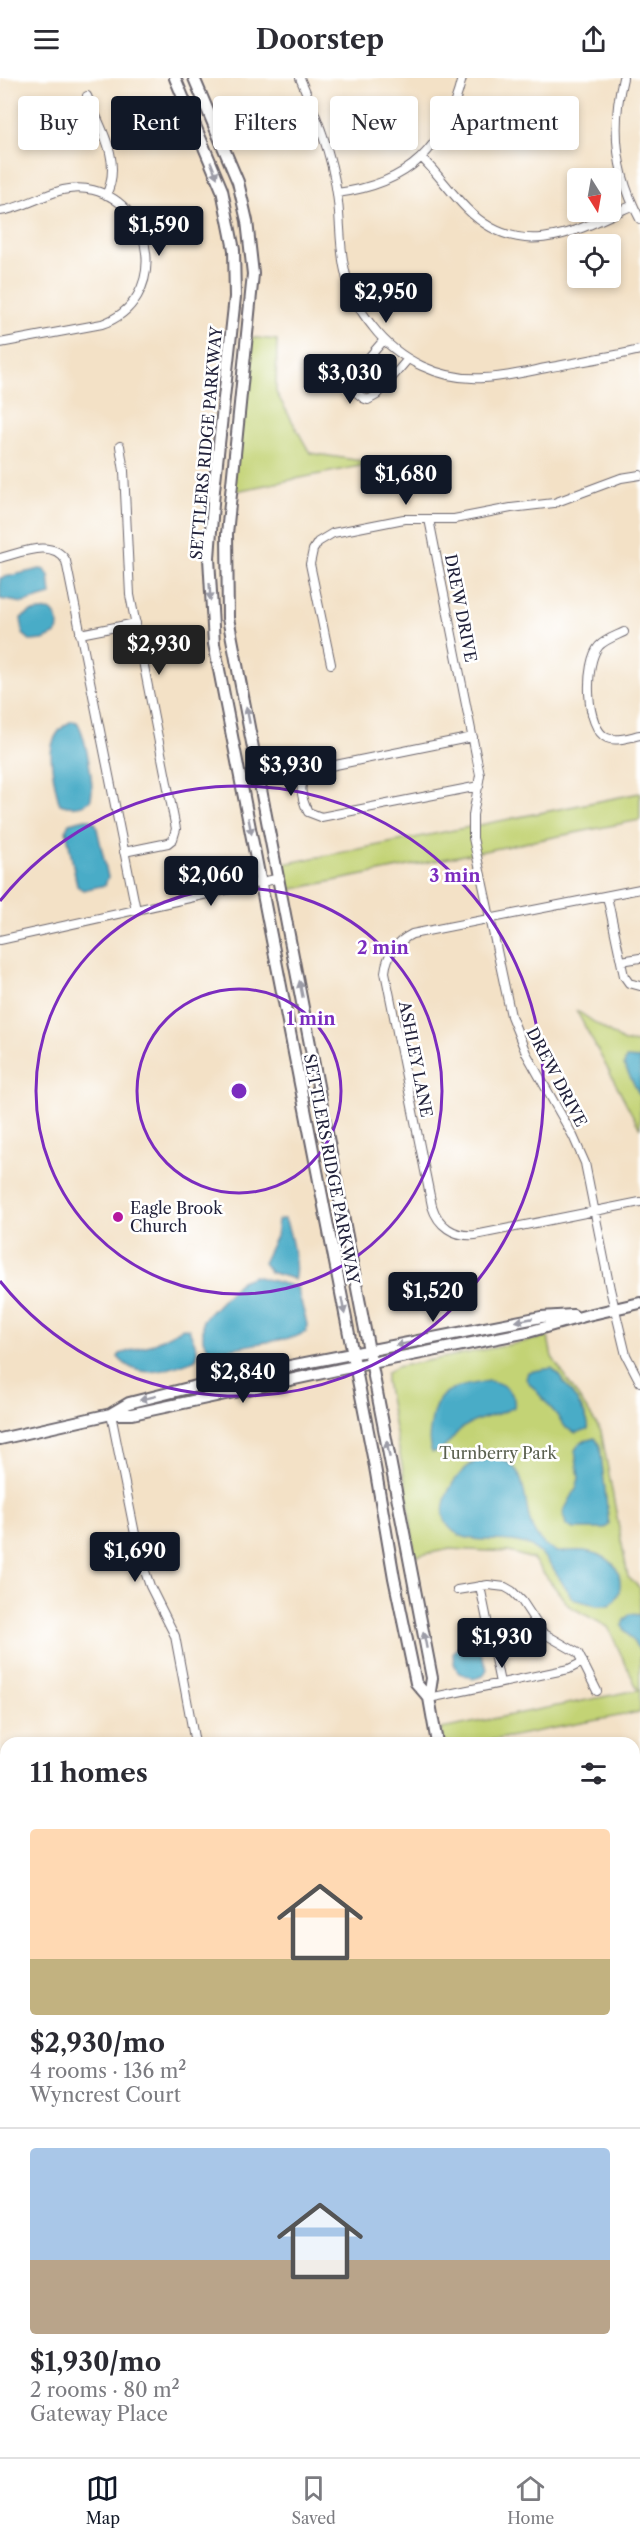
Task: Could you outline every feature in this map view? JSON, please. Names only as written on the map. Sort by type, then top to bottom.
[{"type":"street","name":"SETTLERS RIDGE PARKWAY","points":[[175,78],[222,190],[234,250],[235,297],[209,558],[209,593],[214,644],[353,1354],[394,1578],[416,1683],[429,1698]]},
{"type":"street","name":"SETTLERS RIDGE PARKWAY","points":[[194,78],[238,182],[251,246],[252,302],[227,534],[228,618],[280,878],[432,1678],[429,1698],[436,1737]]},
{"type":"street","points":[[300,78],[323,134],[337,193],[343,263],[350,289],[362,315],[383,340],[408,359],[439,372],[483,379],[640,350]]},
{"type":"street","points":[[337,193],[364,189],[378,184],[401,173],[422,158],[434,145],[453,110],[462,78]]},
{"type":"street","points":[[623,78],[616,112],[616,130],[622,176],[640,219]]},
{"type":"street","points":[[99,126],[111,157],[112,181],[106,195]]},
{"type":"street","points":[[422,158],[478,218],[492,227],[522,237],[566,235],[633,205]]},
{"type":"street","points":[[0,211],[20,207],[50,193],[70,188],[94,190],[106,195],[121,204],[131,215],[143,238],[147,276],[135,302],[115,320],[0,343]]},
{"type":"street","points":[[383,340],[352,377],[351,388],[355,393],[368,400],[378,395],[408,359]]},
{"type":"street","points":[[120,446],[125,474],[130,591],[176,830],[173,839],[168,843],[124,852]]},
{"type":"street","points":[[330,664],[310,564],[313,550],[318,542],[333,533],[404,519],[454,519],[510,508],[554,503],[621,478],[640,475]]},
{"type":"street","name":"DREW DRIVE","points":[[429,519],[480,775],[473,815],[473,838],[505,993],[515,1027],[534,1070],[579,1150],[589,1179],[596,1225],[627,1358],[640,1382]]},
{"type":"street","points":[[0,558],[46,548],[60,553],[67,564],[136,910]]},
{"type":"street","points":[[80,634],[136,623]]},
{"type":"street","points":[[624,632],[599,647],[590,665],[589,689],[595,723],[601,733],[613,739],[640,735]]},
{"type":"street","points":[[473,737],[311,770],[304,777],[302,787],[308,812],[321,817],[479,786]]},
{"type":"street","points":[[0,940],[280,878]]},
{"type":"street","name":"ASHLEY LANE","points":[[640,889],[412,934],[394,948],[385,972],[434,1213],[447,1229],[467,1236],[640,1202]]},
{"type":"street","points":[[607,896],[621,962],[628,983],[640,986]]},
{"type":"street","points":[[621,962],[640,958]]},
{"type":"street","points":[[0,1439],[111,1414],[132,1414],[355,1366],[546,1329],[588,1315],[640,1303]]},
{"type":"street","points":[[111,1414],[129,1403],[217,1381],[541,1317],[588,1315]]},
{"type":"street","points":[[111,1414],[139,1554],[150,1586],[175,1636],[194,1737]]},
{"type":"street","points":[[457,1590],[497,1585],[512,1591],[522,1601],[543,1634],[573,1649],[583,1662],[597,1691]]},
{"type":"street","points":[[480,1586],[500,1683]]},
{"type":"street","points":[[429,1698],[569,1669],[583,1662]]},
{"type":"green space","points":[[248,337],[277,340],[276,392],[310,453],[375,463],[231,492]]},
{"type":"green space","points":[[640,793],[640,820],[288,890],[283,864]]},
{"type":"green space","points":[[576,1010],[624,1042],[640,1043],[640,1129]]},
{"type":"green space","name":"Turnberry Park","points":[[548,1337],[552,1357],[601,1431],[628,1577],[640,1588],[640,1712],[509,1737],[442,1737],[441,1729],[638,1690],[608,1627],[569,1606],[533,1559],[509,1552],[450,1549],[415,1556],[406,1486],[386,1382],[386,1374],[396,1367]]},
{"type":"water","points":[[40,569],[45,570],[49,576],[51,595],[23,603],[0,599],[0,578]]},
{"type":"water","points":[[49,610],[57,620],[56,634],[43,640],[31,641],[23,634],[21,618],[31,612]]},
{"type":"water","points":[[72,721],[77,722],[80,728],[89,761],[92,785],[90,801],[79,806],[60,804],[51,756],[56,736]]},
{"type":"water","points":[[90,819],[96,824],[108,877],[105,885],[83,890],[77,886],[66,829],[69,823]]},
{"type":"water","points":[[626,1058],[640,1059],[640,1096],[624,1065]]},
{"type":"water","points":[[285,1219],[295,1258],[294,1279],[270,1272],[263,1263],[276,1236],[278,1220]]},
{"type":"water","points":[[254,1276],[297,1287],[307,1324],[306,1332],[295,1337],[211,1352],[203,1340],[203,1320],[241,1281]]},
{"type":"water","points":[[183,1328],[189,1329],[197,1349],[197,1357],[194,1360],[164,1370],[144,1372],[126,1365],[118,1357],[120,1354],[150,1345]]},
{"type":"water","points":[[552,1368],[581,1407],[588,1429],[576,1433],[566,1428],[526,1379],[528,1372]]},
{"type":"water","points":[[488,1381],[498,1383],[511,1392],[514,1407],[468,1425],[461,1429],[441,1450],[432,1452],[429,1435],[437,1402],[449,1391]]},
{"type":"water","points":[[595,1438],[600,1446],[609,1525],[604,1529],[573,1529],[566,1525],[563,1512],[576,1489],[579,1478],[575,1450],[581,1442]]},
{"type":"water","points":[[497,1458],[509,1463],[517,1472],[522,1482],[534,1532],[543,1543],[557,1552],[595,1553],[609,1560],[614,1566],[618,1573],[620,1588],[617,1597],[610,1605],[596,1605],[573,1599],[542,1554],[525,1544],[466,1538],[450,1528],[445,1520],[444,1511],[448,1492],[454,1482],[467,1467],[475,1462]]},
{"type":"water","points":[[630,1614],[640,1615],[640,1651],[622,1626]]},
{"type":"water","points":[[478,1645],[487,1669],[483,1676],[473,1679],[458,1672],[453,1653],[458,1647]]},
{"type":"place","name":"Eagle Brook Church","points":[[118,1217]]}]
